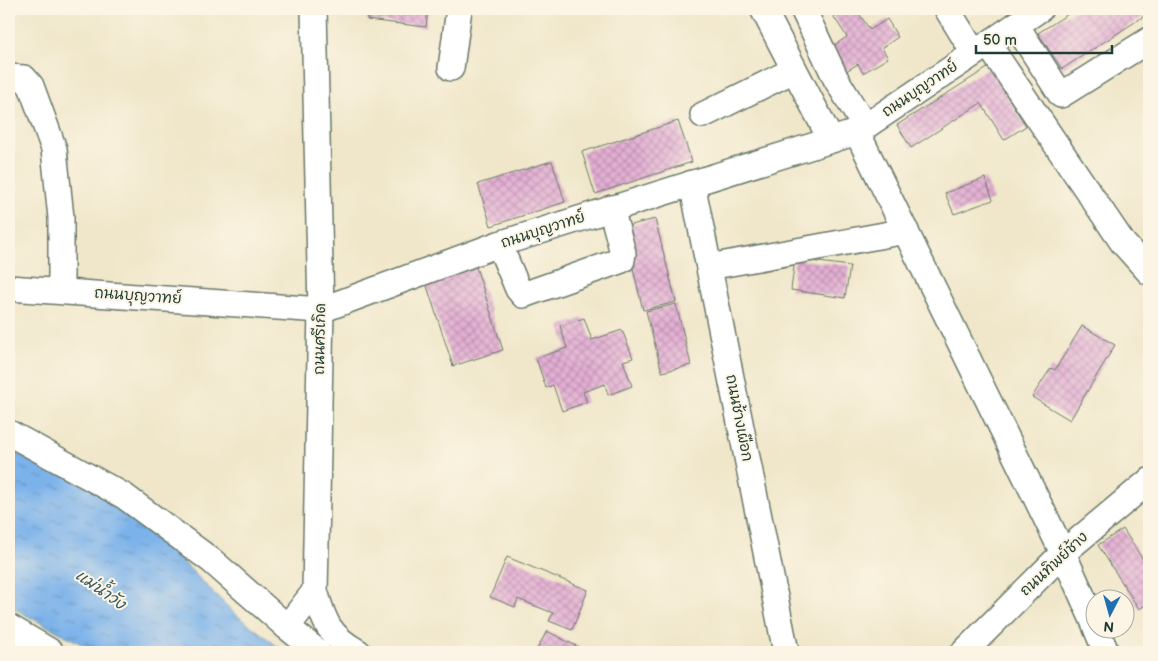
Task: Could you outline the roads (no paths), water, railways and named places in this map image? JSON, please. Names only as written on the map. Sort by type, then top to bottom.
[{"type":"street","name":"ถนนศรีเกิด","points":[[314,9],[321,310],[315,591],[323,617],[339,641],[358,652]]},
{"type":"street","points":[[451,68],[460,9]]},
{"type":"street","points":[[763,9],[830,140]]},
{"type":"street","points":[[803,9],[861,129],[906,231],[1063,553],[1086,605]]},
{"type":"street","points":[[947,9],[981,48],[1123,243],[1149,272]]},
{"type":"street","name":"ถนนบุญวาทย์","points":[[9,288],[61,290],[321,310],[499,244],[861,129],[1040,9]]},
{"type":"street","points":[[1016,25],[1061,95],[1149,40]]},
{"type":"street","points":[[703,114],[794,70]]},
{"type":"street","points":[[9,77],[24,78],[31,86],[54,149],[61,218],[61,290]]},
{"type":"street","name":"ถนนช้างเผือก","points":[[692,183],[786,652]]},
{"type":"street","points":[[499,244],[518,289],[523,295],[622,260],[623,253],[611,208]]},
{"type":"street","points":[[709,267],[906,231]]},
{"type":"street","points":[[9,433],[124,496],[212,561],[318,652]]},
{"type":"street","name":"ถนนทิพย์ช้าง","points":[[964,652],[1063,553],[1149,481]]},
{"type":"street","points":[[287,627],[315,591]]},
{"type":"street","points":[[9,627],[52,652]]},
{"type":"street","points":[[1100,638],[1106,652]]},
{"type":"water","name":"แม่น้ำวัง","points":[[9,450],[124,503],[234,613],[285,652],[97,652],[9,606]]}]
